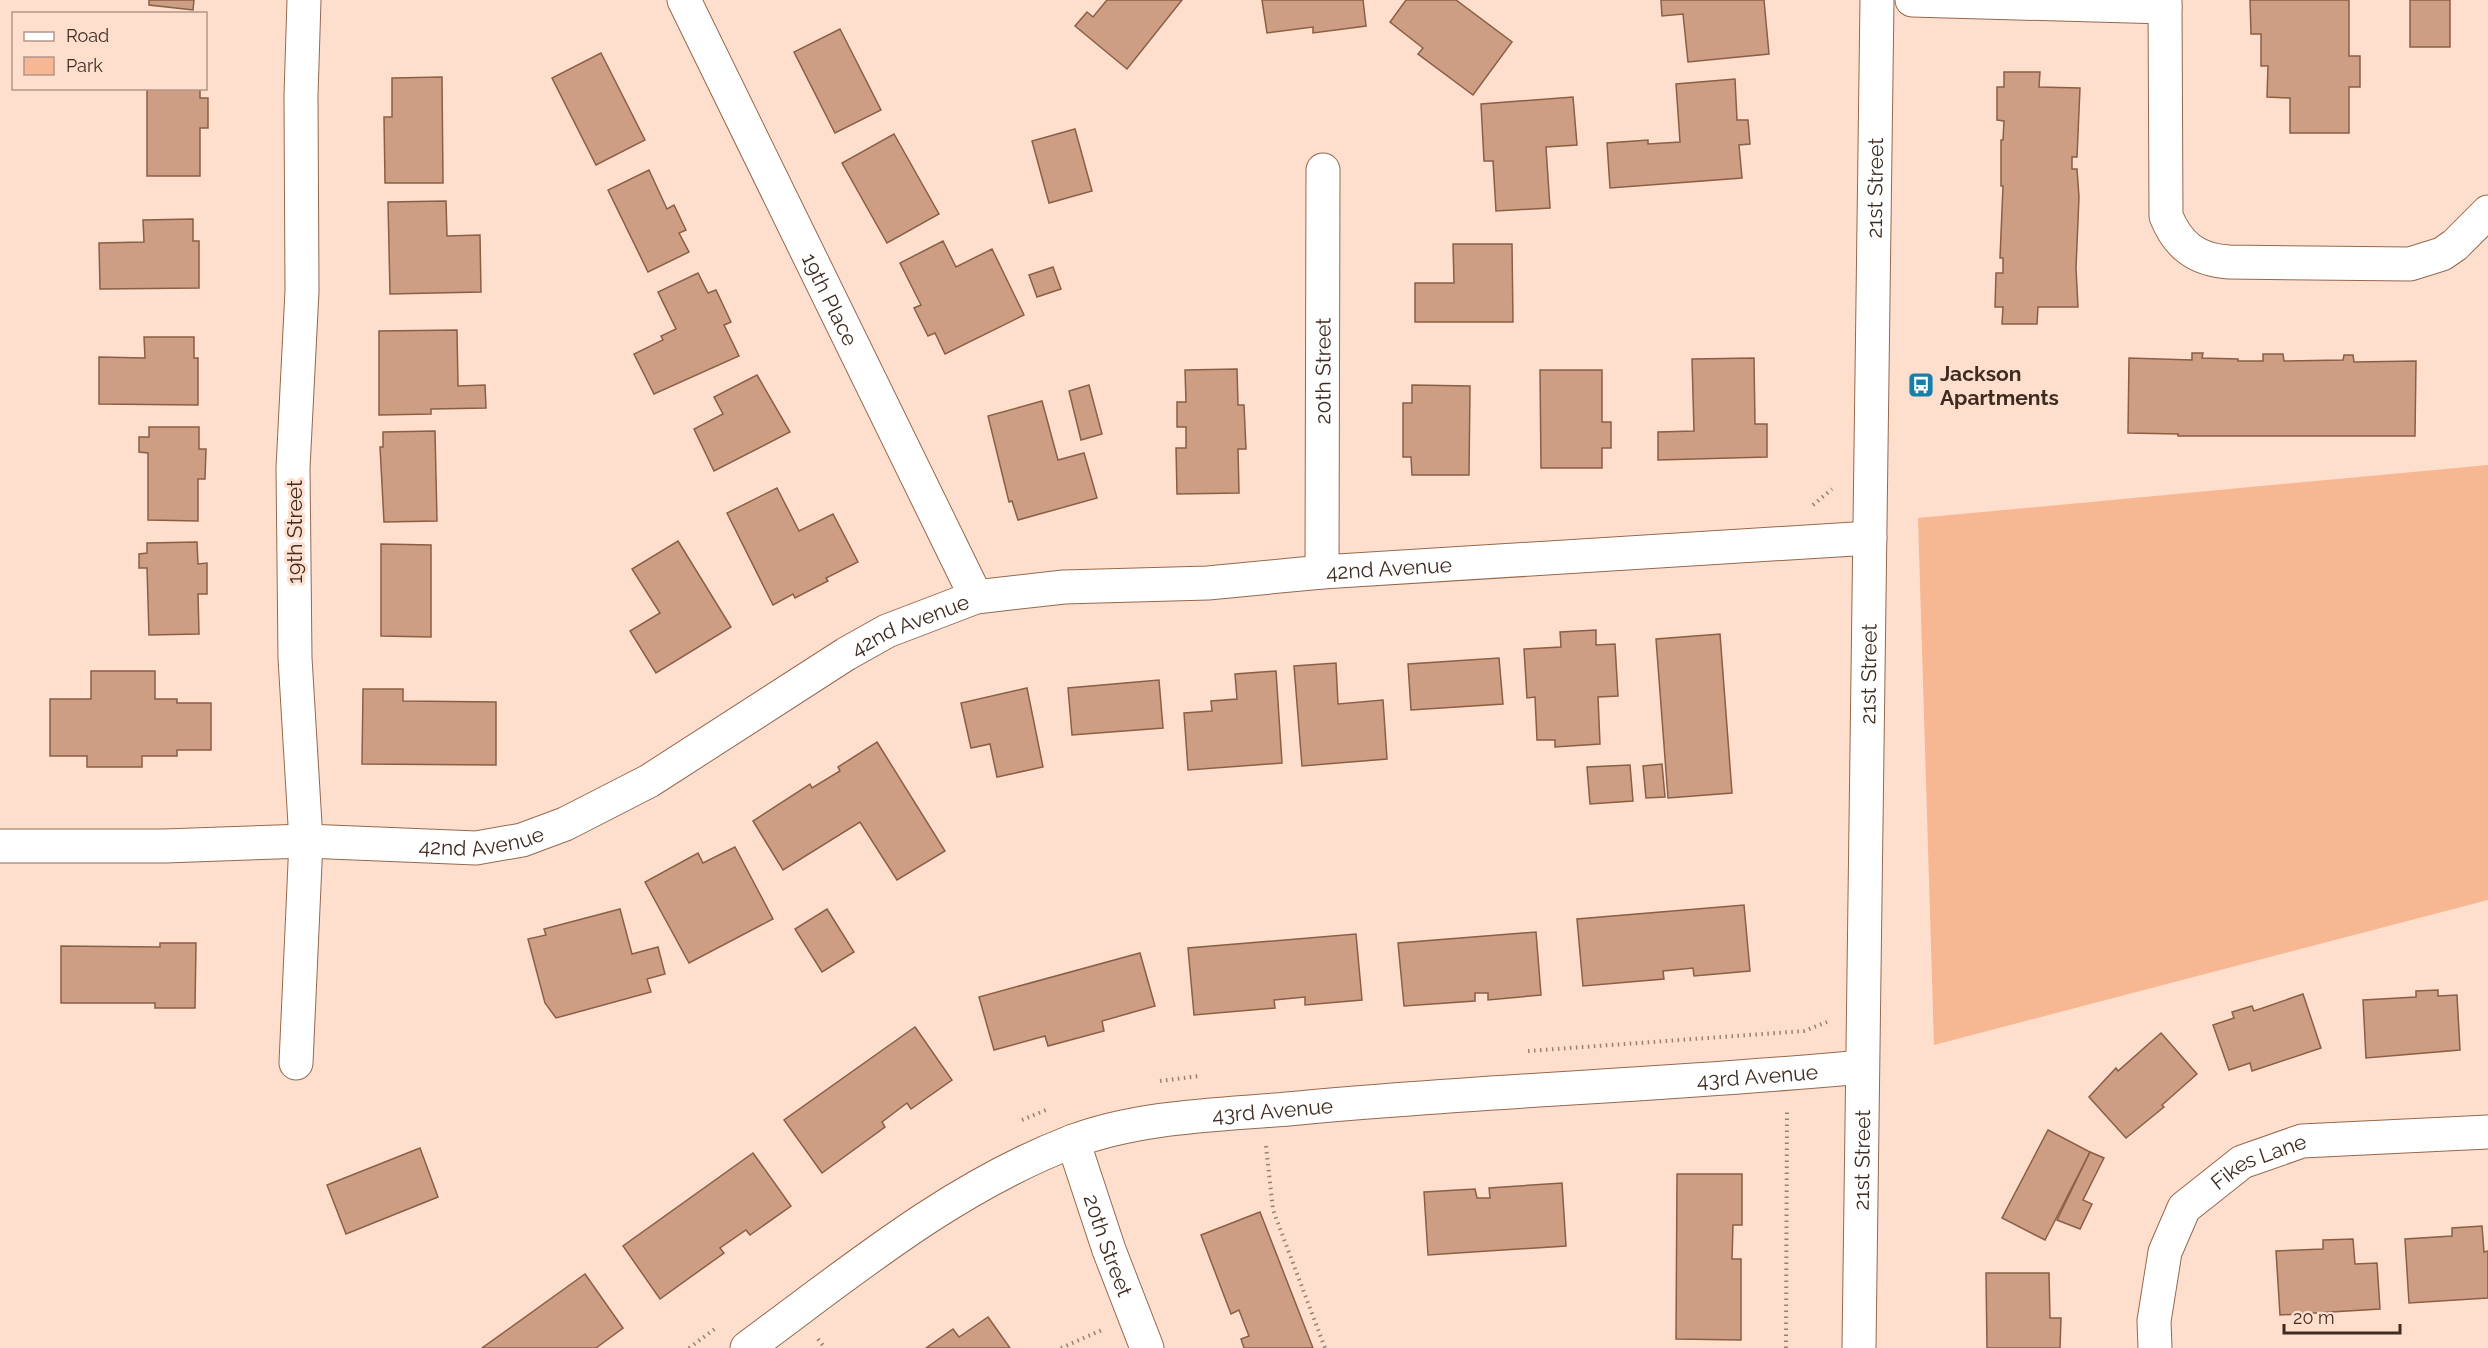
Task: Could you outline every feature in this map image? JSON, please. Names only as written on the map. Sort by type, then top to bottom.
[{"type":"street","name":"19th Street","points":[[296,1063],[306,841],[295,658],[293,468],[302,291],[301,96],[304,0]]},
{"type":"street","name":"19th Place","points":[[684,0],[976,597]]},
{"type":"street","name":"21st Street","points":[[1859,1348],[1861,1067],[1868,819],[1877,0]]},
{"type":"street","points":[[1912,0],[2165,4],[2166,216],[2181,244],[2195,255],[2212,261],[2229,262],[2410,264],[2442,254],[2488,212]]},
{"type":"street","name":"20th Street","points":[[1322,572],[1323,170]]},
{"type":"street","name":"42nd Avenue","points":[[0,846],[165,846],[306,841],[476,848],[522,840],[565,824],[649,781],[846,654],[887,631],[976,597],[1064,587],[1208,583],[1322,572],[1870,538]]},
{"type":"street","name":"43rd Avenue","points":[[747,1348],[960,1196],[1000,1172],[1073,1141],[1154,1121],[1378,1100],[1802,1073],[1861,1067]]},
{"type":"street","name":"Fikes Lane","points":[[2155,1348],[2154,1321],[2165,1252],[2184,1208],[2242,1162],[2301,1141],[2488,1132]]},
{"type":"street","name":"20th Street","points":[[1073,1141],[1109,1250],[1147,1348]]},
{"type":"path","points":[[1814,542],[1813,504],[1831,492],[1833,484]]},
{"type":"path","points":[[1520,1052],[1804,1031],[1829,1021]]},
{"type":"path","points":[[1786,1348],[1787,1110],[1802,1073],[1804,1031]]},
{"type":"path","points":[[1153,1082],[1212,1075]]},
{"type":"path","points":[[1015,1124],[1054,1108]]},
{"type":"path","points":[[1263,1111],[1273,1210],[1325,1348]]},
{"type":"path","points":[[689,1348],[725,1322]]},
{"type":"green space","points":[[2488,465],[2488,900],[1934,1045],[1918,518]]},
{"type":"building","points":[[149,0],[194,0],[193,10],[149,5]]},
{"type":"building","points":[[1107,0],[1182,0],[1127,69],[1075,26],[1087,12],[1093,17]]},
{"type":"building","points":[[1262,0],[1363,0],[1366,26],[1313,33],[1313,27],[1267,33]]},
{"type":"building","points":[[1406,0],[1456,0],[1512,42],[1473,95],[1418,54],[1423,48],[1390,22]]},
{"type":"building","points":[[1661,0],[1764,0],[1769,54],[1688,62],[1683,14],[1662,16]]},
{"type":"building","points":[[2250,0],[2349,0],[2349,56],[2360,56],[2360,87],[2349,87],[2349,133],[2290,133],[2290,98],[2267,97],[2268,66],[2261,66],[2261,34],[2251,34]]},
{"type":"building","points":[[2410,0],[2450,0],[2450,47],[2410,47]]},
{"type":"building","points":[[840,29],[881,110],[835,133],[794,52]]},
{"type":"building","points":[[601,53],[645,140],[596,165],[552,78]]},
{"type":"building","points":[[2004,72],[2040,72],[2039,87],[2080,88],[2077,157],[2072,157],[2072,169],[2077,169],[2079,197],[2076,268],[2078,307],[2038,307],[2037,324],[2002,324],[2003,307],[1995,307],[1996,273],[2003,273],[2003,258],[2000,258],[2003,186],[2001,186],[2001,140],[2003,140],[2004,121],[1997,120],[1997,87],[2004,87]]},
{"type":"building","points":[[442,77],[443,183],[385,183],[384,117],[392,117],[392,78]]},
{"type":"building","points":[[1735,79],[1737,120],[1748,120],[1750,144],[1739,145],[1742,178],[1610,188],[1607,143],[1648,140],[1648,144],[1680,142],[1676,84]]},
{"type":"building","points":[[147,90],[200,90],[200,98],[208,98],[208,128],[200,128],[200,176],[147,176]]},
{"type":"building","points":[[1573,97],[1577,145],[1546,147],[1550,208],[1496,211],[1493,161],[1484,161],[1481,104]]},
{"type":"building","points":[[1075,129],[1092,191],[1049,203],[1032,141]]},
{"type":"building","points":[[894,134],[939,214],[887,243],[842,163]]},
{"type":"building","points":[[649,170],[667,209],[674,205],[686,230],[679,233],[689,252],[648,272],[608,190]]},
{"type":"building","points":[[446,201],[447,236],[480,235],[481,292],[390,294],[388,202]]},
{"type":"building","points":[[193,219],[193,241],[199,241],[199,288],[100,289],[99,243],[144,242],[143,220]]},
{"type":"building","points":[[943,241],[956,267],[992,249],[1024,315],[945,354],[935,333],[928,336],[914,308],[921,305],[900,263]]},
{"type":"building","points":[[1453,244],[1512,244],[1513,322],[1415,322],[1415,283],[1454,283]]},
{"type":"building","points":[[1053,267],[1061,289],[1037,297],[1029,275]]},
{"type":"building","points":[[698,273],[708,293],[716,290],[731,322],[724,325],[739,356],[654,394],[634,354],[663,340],[661,336],[676,329],[658,292]]},
{"type":"building","points":[[457,330],[458,386],[485,385],[486,408],[431,409],[431,414],[379,415],[379,331]]},
{"type":"building","points":[[144,337],[194,337],[194,358],[198,358],[198,405],[99,404],[99,357],[145,358]]},
{"type":"building","points":[[2192,353],[2203,353],[2202,358],[2238,359],[2238,361],[2263,361],[2263,354],[2283,354],[2284,361],[2343,360],[2344,355],[2353,355],[2354,362],[2416,361],[2415,436],[2178,436],[2178,434],[2128,433],[2129,358],[2192,360]]},
{"type":"building","points":[[1754,358],[1755,424],[1767,424],[1767,457],[1658,460],[1658,432],[1694,431],[1692,359]]},
{"type":"building","points":[[1237,369],[1238,405],[1244,405],[1246,449],[1238,449],[1239,493],[1177,494],[1176,448],[1186,448],[1186,427],[1177,427],[1177,402],[1186,402],[1185,370]]},
{"type":"building","points":[[1540,370],[1602,370],[1602,422],[1611,422],[1611,448],[1602,448],[1602,468],[1541,468]]},
{"type":"building","points":[[757,375],[790,432],[714,471],[694,429],[723,414],[714,397]]},
{"type":"building","points":[[1089,385],[1102,434],[1081,440],[1069,391]]},
{"type":"building","points":[[1412,385],[1470,386],[1469,475],[1412,475],[1411,457],[1403,457],[1403,403],[1412,403]]},
{"type":"building","points":[[1042,401],[1058,460],[1084,453],[1097,498],[1018,520],[1012,501],[1009,502],[988,416]]},
{"type":"building","points":[[149,427],[199,427],[199,449],[206,449],[205,479],[198,479],[198,521],[148,520],[148,453],[139,452],[139,437],[149,437]]},
{"type":"building","points":[[435,431],[437,521],[384,522],[380,447],[383,447],[383,432]]},
{"type":"building","points":[[777,488],[799,531],[833,514],[858,562],[826,578],[828,581],[795,598],[793,594],[773,605],[727,513]]},
{"type":"building","points":[[678,541],[731,627],[656,673],[630,631],[660,613],[632,569]]},
{"type":"building","points":[[197,542],[198,564],[207,563],[207,594],[198,594],[199,634],[149,635],[147,568],[139,568],[139,554],[147,553],[147,543]]},
{"type":"building","points":[[381,544],[431,545],[431,637],[381,636]]},
{"type":"building","points":[[1596,630],[1596,645],[1615,644],[1618,696],[1598,697],[1600,744],[1555,747],[1555,740],[1537,740],[1535,697],[1527,698],[1524,649],[1561,647],[1560,632]]},
{"type":"building","points":[[1720,634],[1732,793],[1668,798],[1656,639]]},
{"type":"building","points":[[1499,658],[1503,704],[1411,710],[1408,664]]},
{"type":"building","points":[[1336,663],[1338,704],[1383,700],[1387,759],[1302,766],[1294,666]]},
{"type":"building","points":[[91,671],[155,671],[155,699],[177,699],[177,703],[211,703],[211,750],[177,750],[177,756],[142,756],[142,767],[87,767],[87,756],[50,756],[50,699],[91,699]]},
{"type":"building","points":[[1276,671],[1282,763],[1188,770],[1184,713],[1212,711],[1211,701],[1237,699],[1235,674]]},
{"type":"building","points":[[1159,680],[1163,728],[1072,735],[1068,688]]},
{"type":"building","points":[[1027,688],[1043,767],[997,777],[990,744],[971,748],[961,703]]},
{"type":"building","points":[[363,689],[403,689],[403,701],[496,702],[496,765],[362,764]]},
{"type":"building","points":[[877,742],[945,851],[897,880],[860,822],[783,870],[753,821],[810,784],[812,788],[840,771],[838,767]]},
{"type":"building","points":[[1662,764],[1665,797],[1646,798],[1643,766]]},
{"type":"building","points":[[1630,765],[1633,801],[1590,804],[1587,767]]},
{"type":"building","points":[[735,847],[773,919],[689,963],[645,882],[698,853],[703,863]]},
{"type":"building","points":[[1744,905],[1750,971],[1694,976],[1693,968],[1663,971],[1664,979],[1583,986],[1577,919]]},
{"type":"building","points":[[620,909],[632,954],[658,947],[665,974],[647,979],[651,992],[556,1018],[545,1003],[528,939],[546,935],[544,929]]},
{"type":"building","points":[[827,909],[854,952],[822,972],[795,929]]},
{"type":"building","points":[[1536,932],[1541,995],[1488,1000],[1488,993],[1475,993],[1475,1001],[1404,1006],[1398,943]]},
{"type":"building","points":[[1356,934],[1362,1000],[1305,1005],[1305,997],[1274,1000],[1275,1008],[1194,1015],[1188,948]]},
{"type":"building","points":[[160,943],[196,943],[195,1008],[155,1008],[155,1003],[61,1003],[61,946],[160,947]]},
{"type":"building","points":[[1140,953],[1155,1006],[1102,1021],[1104,1031],[1048,1046],[1045,1036],[994,1050],[979,997]]},
{"type":"building","points":[[2438,990],[2438,996],[2457,995],[2460,1050],[2366,1058],[2363,1000],[2416,997],[2416,991]]},
{"type":"building","points":[[2303,994],[2321,1048],[2252,1071],[2250,1063],[2229,1070],[2213,1025],[2234,1018],[2232,1012],[2252,1006],[2254,1011]]},
{"type":"building","points":[[915,1027],[952,1080],[911,1109],[907,1103],[882,1122],[885,1127],[822,1173],[784,1120]]},
{"type":"building","points":[[2161,1033],[2197,1074],[2162,1105],[2164,1107],[2126,1138],[2089,1097],[2116,1068],[2118,1071]]},
{"type":"building","points":[[2048,1130],[2090,1152],[2045,1240],[2002,1218]]},
{"type":"building","points":[[420,1148],[438,1197],[346,1234],[327,1185]]},
{"type":"building","points":[[2090,1152],[2104,1158],[2083,1200],[2092,1204],[2080,1229],[2057,1220]]},
{"type":"building","points":[[753,1153],[791,1206],[750,1235],[746,1230],[720,1248],[724,1253],[660,1299],[623,1246]]},
{"type":"building","points":[[1677,1174],[1742,1174],[1742,1225],[1733,1225],[1732,1259],[1741,1259],[1741,1340],[1676,1339]]},
{"type":"building","points":[[1562,1183],[1566,1246],[1428,1255],[1424,1192],[1475,1189],[1477,1198],[1490,1198],[1489,1188]]},
{"type":"building","points":[[1260,1212],[1313,1348],[1244,1348],[1241,1339],[1249,1336],[1239,1310],[1231,1314],[1201,1235]]},
{"type":"building","points":[[2482,1226],[2484,1252],[2488,1251],[2488,1298],[2409,1303],[2405,1239],[2452,1236],[2452,1228]]},
{"type":"building","points":[[2353,1239],[2355,1264],[2377,1263],[2380,1309],[2280,1315],[2276,1251],[2323,1249],[2323,1240]]},
{"type":"building","points":[[1986,1273],[2049,1273],[2050,1318],[2061,1318],[2060,1348],[1987,1348]]},
{"type":"building","points":[[585,1274],[623,1328],[596,1348],[482,1348]]},
{"type":"building","points":[[988,1317],[1010,1348],[926,1348],[953,1329],[959,1337]]},
{"type":"place","name":"Jackson Apartments","points":[[1921,385]]}]
